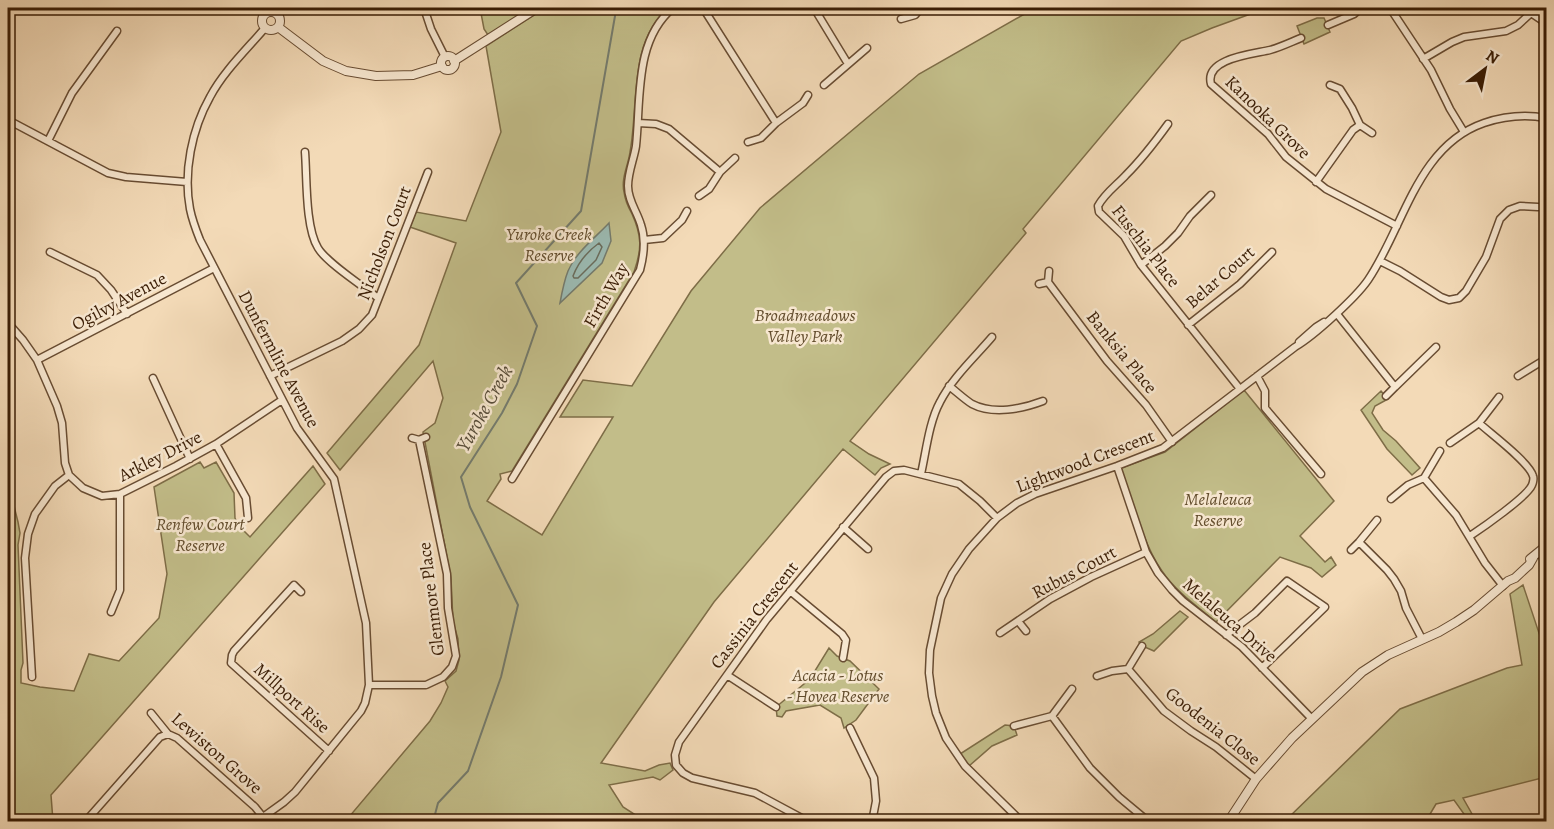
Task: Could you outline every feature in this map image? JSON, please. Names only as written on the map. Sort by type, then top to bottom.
[{"type":"street","points":[[256,8],[264,15]]},
{"type":"street","points":[[424,8],[431,29],[445,57]]},
{"type":"street","points":[[454,61],[537,8]]},
{"type":"street","name":"Firth Way","points":[[512,479],[640,270],[644,257],[644,240],[641,225],[629,200],[628,186],[635,150],[645,53],[654,31],[667,12],[673,8]]},
{"type":"street","points":[[703,8],[776,123]]},
{"type":"street","points":[[814,8],[849,64]]},
{"type":"street","points":[[901,19],[915,15],[921,8]]},
{"type":"street","points":[[1328,25],[1354,14],[1361,8]]},
{"type":"street","points":[[1390,8],[1431,70],[1464,132]]},
{"type":"street","points":[[1423,59],[1464,37],[1506,31],[1518,25],[1530,10],[1546,23]]},
{"type":"street","points":[[269,12],[277,14],[280,19],[278,27],[272,30],[265,28],[262,23],[264,15],[269,12]]},
{"type":"street","points":[[278,27],[323,61],[346,71],[376,76],[413,75],[441,66],[451,69],[454,61]]},
{"type":"street","name":"Dunfermline Avenue","points":[[256,822],[295,792],[329,751],[361,711],[369,685],[366,623],[334,479],[297,428],[282,400],[200,240],[190,209],[187,182],[192,142],[200,117],[210,95],[265,28]]},
{"type":"street","points":[[48,141],[72,93],[117,31]]},
{"type":"street","name":"Kanooka Grove","points":[[1301,38],[1274,49],[1233,58],[1212,73],[1210,80],[1212,86],[1268,134],[1286,157],[1316,182],[1397,226]]},
{"type":"street","points":[[824,85],[867,48]]},
{"type":"street","points":[[445,57],[450,57],[454,61]]},
{"type":"street","points":[[441,66],[442,59],[445,57]]},
{"type":"street","points":[[1330,85],[1340,89],[1353,108],[1360,125],[1372,133]]},
{"type":"street","points":[[748,142],[761,138],[776,123],[803,103],[808,95]]},
{"type":"street","name":"Lightwood Crescent","points":[[1018,820],[971,773],[954,752],[936,713],[932,696],[929,673],[930,650],[940,598],[960,563],[997,518],[1017,503],[1035,494],[1163,448],[1295,347],[1316,327],[1335,315],[1367,281],[1380,261],[1420,181],[1434,158],[1452,140],[1474,126],[1498,118],[1517,115],[1546,118]]},
{"type":"street","points":[[8,120],[108,173],[126,177],[187,182]]},
{"type":"street","points":[[638,123],[656,124],[669,129],[720,172]]},
{"type":"street","name":"Fuschia Place","points":[[1168,124],[1125,177],[1102,197],[1098,206],[1099,212],[1124,236],[1141,265],[1240,389]]},
{"type":"street","points":[[1316,182],[1353,130],[1360,125]]},
{"type":"street","points":[[305,152],[310,225],[318,249],[378,298]]},
{"type":"street","points":[[699,196],[709,189],[720,172],[735,158]]},
{"type":"street","name":"Nicholson Court","points":[[270,376],[342,341],[372,315],[428,172]]},
{"type":"street","points":[[1141,265],[1172,240],[1190,216],[1211,195]]},
{"type":"street","points":[[1380,261],[1401,271],[1441,297],[1449,300],[1459,298],[1466,291],[1486,258],[1500,219],[1509,210],[1520,206],[1538,207]]},
{"type":"street","points":[[644,240],[663,238],[682,220],[687,211]]},
{"type":"street","points":[[50,252],[97,275],[111,290],[127,314]]},
{"type":"street","name":"Belar Court","points":[[1188,325],[1240,284],[1272,252]]},
{"type":"street","name":"Ogilvy Avenue","points":[[37,360],[214,268]]},
{"type":"street","points":[[1039,284],[1048,282],[1049,271]]},
{"type":"street","name":"Banksia Place","points":[[1048,282],[1107,361],[1146,405],[1172,442]]},
{"type":"street","points":[[1335,315],[1395,387]]},
{"type":"street","points":[[8,323],[37,360],[57,406],[62,423],[65,463],[69,475],[48,495],[35,514],[28,534],[25,558],[32,676]]},
{"type":"street","points":[[921,474],[939,403],[992,337]]},
{"type":"street","points":[[1518,376],[1545,361],[1546,340]]},
{"type":"street","points":[[1386,396],[1436,347]]},
{"type":"street","points":[[1257,376],[1265,391],[1265,408],[1321,474]]},
{"type":"street","points":[[153,378],[190,459]]},
{"type":"street","points":[[950,387],[971,403],[990,410],[1031,406],[1042,401]]},
{"type":"street","points":[[1450,442],[1479,423],[1499,397]]},
{"type":"street","name":"Arkley Drive","points":[[69,475],[83,488],[102,496],[120,494],[216,444],[282,400]]},
{"type":"street","points":[[1470,536],[1491,522],[1533,484],[1533,476],[1527,466],[1479,423]]},
{"type":"street","name":"Glenmore Place","points":[[369,685],[426,685],[443,677],[452,667],[456,656],[448,608],[447,574],[422,438],[412,438]]},
{"type":"street","points":[[216,444],[246,498],[248,518]]},
{"type":"street","points":[[1391,499],[1408,485],[1424,478],[1440,451]]},
{"type":"street","name":"Melaleuca Drive","points":[[1117,466],[1146,552],[1158,573],[1172,590],[1242,647],[1312,719]]},
{"type":"street","name":"Cassinia Crescent","points":[[809,822],[754,793],[692,778],[683,773],[676,765],[675,755],[679,742],[767,619],[843,527],[886,477],[894,471],[904,470],[959,484],[997,518]]},
{"type":"street","points":[[1424,478],[1456,515],[1485,563],[1505,583]]},
{"type":"street","points":[[111,612],[120,590],[120,494]]},
{"type":"street","points":[[1351,550],[1377,520]]},
{"type":"street","points":[[843,527],[868,549]]},
{"type":"street","points":[[1359,542],[1394,579],[1422,639]]},
{"type":"street","points":[[1228,822],[1256,779],[1292,738],[1368,668],[1388,655],[1456,622],[1474,610],[1526,561],[1546,546]]},
{"type":"street","name":"Rubus Court","points":[[1000,633],[1050,599],[1146,552]]},
{"type":"street","points":[[1536,555],[1546,561]]},
{"type":"street","points":[[1226,635],[1255,613],[1287,581],[1325,607],[1262,668]]},
{"type":"street","name":"Millport Rise","points":[[302,592],[293,582],[234,651],[231,663],[329,751]]},
{"type":"street","points":[[790,591],[842,634],[846,640],[843,658]]},
{"type":"street","name":"Rubus Court","points":[[1018,621],[1026,631]]},
{"type":"street","points":[[1097,676],[1112,670],[1128,669],[1142,646]]},
{"type":"street","name":"Goodenia Close","points":[[1128,669],[1164,711],[1191,732],[1216,747],[1256,779]]},
{"type":"street","points":[[727,675],[776,707]]},
{"type":"street","points":[[1014,726],[1052,716],[1072,689]]},
{"type":"street","name":"Lewiston Grove","points":[[151,713],[168,734],[177,738],[255,807],[263,817]]},
{"type":"street","points":[[1052,716],[1090,768],[1119,797],[1149,822]]},
{"type":"street","points":[[850,728],[874,778],[876,801],[872,822]]},
{"type":"street","points":[[85,822],[160,737],[168,734]]},
{"type":"green space","points":[[480,8],[530,8],[488,35],[484,29]]},
{"type":"green space","name":"Broadmeadows Valley Park","points":[[545,8],[668,8],[655,22],[646,39],[641,56],[637,75],[633,133],[623,182],[626,201],[639,236],[640,249],[634,272],[512,471],[500,474],[501,479],[487,501],[542,535],[613,417],[560,417],[583,380],[632,386],[691,291],[760,208],[919,74],[1035,8],[1267,8],[1181,41],[1023,229],[1026,233],[850,441],[890,464],[881,468],[875,475],[843,449],[714,602],[601,763],[645,771],[670,763],[673,770],[660,780],[653,777],[609,785],[623,807],[645,821],[342,821],[349,817],[430,721],[448,687],[445,681],[456,671],[459,660],[458,639],[453,622],[451,578],[423,432],[435,423],[443,398],[433,361],[340,470],[327,453],[419,345],[456,243],[410,227],[416,212],[466,221],[501,132],[486,46]]},
{"type":"green space","points":[[1317,18],[1324,18],[1330,32],[1304,44],[1297,26]]},
{"type":"green space","name":"Melaleuca Reserve","points":[[1244,390],[1334,501],[1300,536],[1325,562],[1331,557],[1336,565],[1322,577],[1311,568],[1280,557],[1216,622],[1174,586],[1155,560],[1138,521],[1121,468],[1165,452]]},
{"type":"green space","points":[[1381,391],[1388,399],[1375,406],[1372,413],[1383,430],[1420,468],[1412,475],[1387,449],[1361,410]]},
{"type":"green space","name":"Renfew Court Reserve","points":[[200,462],[204,468],[216,462],[234,493],[235,518],[239,526],[250,537],[313,466],[325,484],[51,795],[53,821],[8,821],[8,482],[20,533],[18,545],[23,663],[21,683],[74,691],[89,654],[119,661],[159,618],[167,574],[154,487]]},
{"type":"green space","points":[[1523,585],[1546,654],[1546,777],[1463,798],[1476,821],[1469,821],[1454,800],[1436,804],[1426,821],[1285,821],[1400,709],[1507,668],[1522,665],[1510,594]]},
{"type":"green space","points":[[1180,611],[1188,617],[1154,651],[1140,645],[1139,642],[1153,634]]},
{"type":"green space","name":"Acacia - Lotus - Hovea Reserve","points":[[829,648],[837,656],[850,661],[879,689],[856,720],[844,728],[841,718],[820,705],[786,711],[782,717],[777,716],[776,707],[810,679]]},
{"type":"green space","points":[[1005,725],[1014,726],[1017,735],[992,746],[969,766],[960,754]]},
{"type":"water","points":[[609,223],[611,241],[602,263],[560,303],[571,264]]},
{"type":"waterway","name":"Yuroke Creek","points":[[433,822],[438,803],[468,771],[501,677],[518,605],[470,507],[461,477],[502,413],[517,384],[537,326],[516,283],[581,211],[615,16]]},
{"type":"park label","name":"Yuroke Creek Reserve","points":[[549,244]]}]
